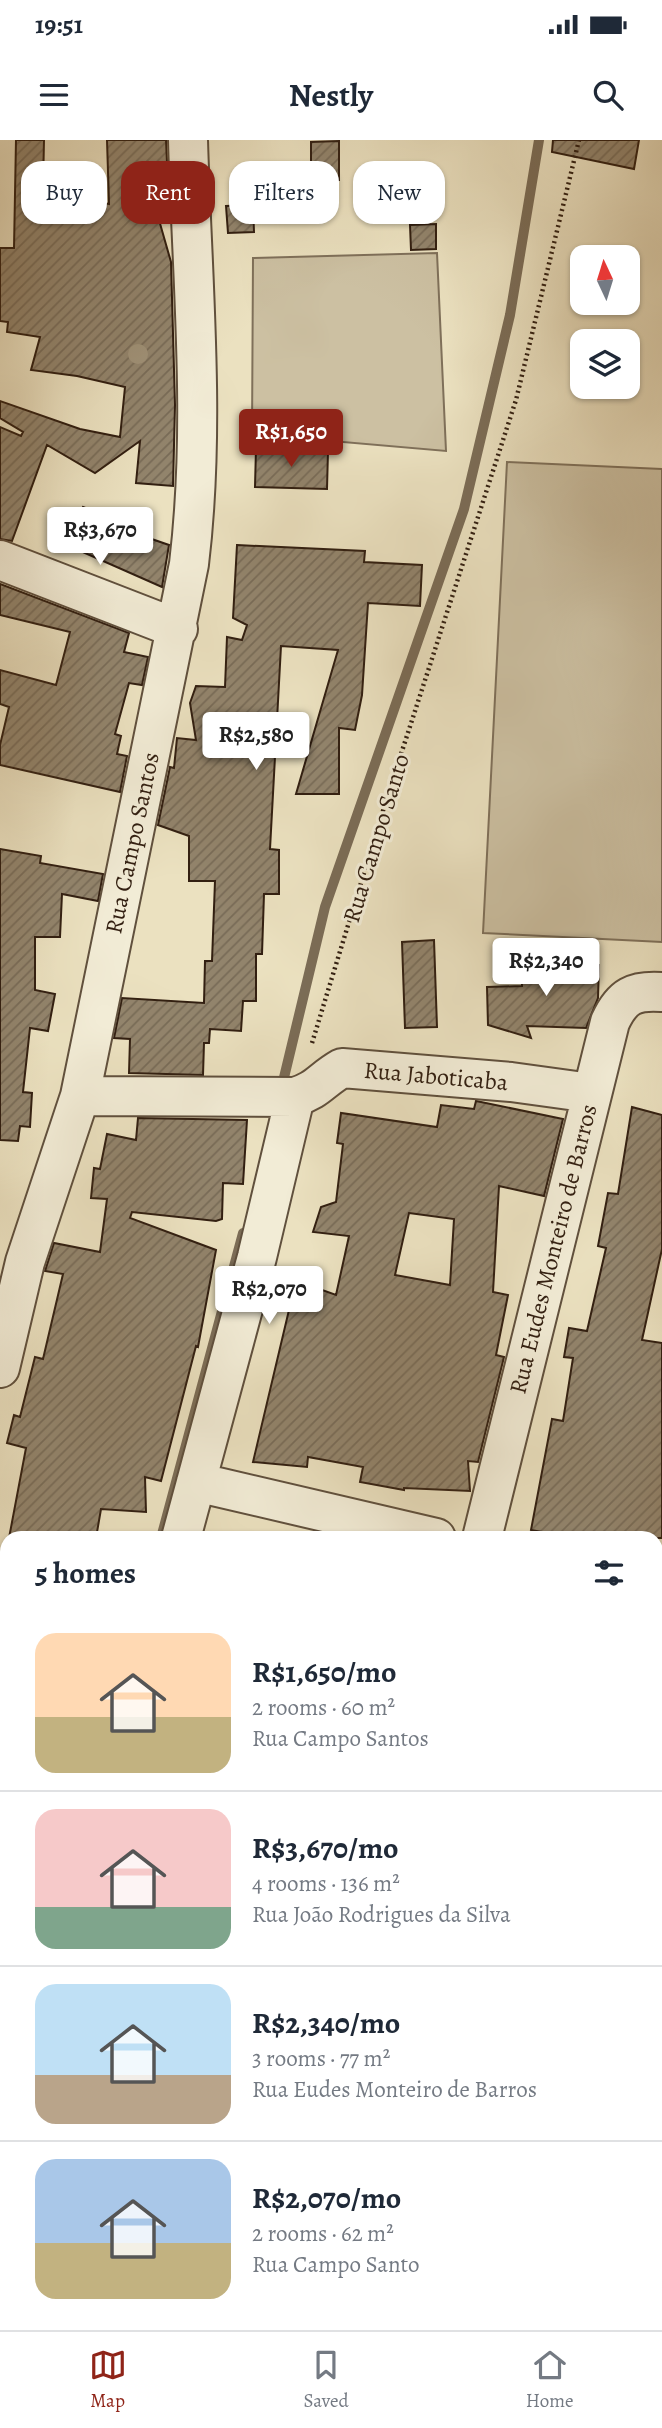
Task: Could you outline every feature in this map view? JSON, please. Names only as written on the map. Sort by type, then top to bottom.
[{"type":"street","name":"Rua Campo Santos","points":[[0,1368],[25,1262],[80,1096],[178,629],[196,508],[197,423],[188,140]]},
{"type":"street","points":[[0,560],[178,629]]},
{"type":"street","name":"Rua Eudes Monteiro de Barros","points":[[484,1531],[591,1093],[618,1005],[627,995],[660,991]]},
{"type":"street","name":"Rua Jaboticaba","points":[[278,1098],[316,1091],[325,1078],[342,1068],[497,1081],[591,1093]]},
{"type":"street","points":[[80,1096],[278,1098],[257,1257],[183,1531]]},
{"type":"street","points":[[196,1482],[406,1531]]},
{"type":"path","name":"Rua Campo Santo","points":[[311,1046],[390,788],[516,400],[579,140]]},
{"type":"shaded area","points":[[437,253],[446,451],[252,434],[253,258]]},
{"type":"shaded area","points":[[507,462],[662,469],[662,942],[483,933]]},
{"type":"building","points":[[16,140],[44,140],[44,161],[21,161],[21,224],[107,224],[107,140],[166,140],[167,161],[121,161],[121,224],[160,224],[171,262],[175,405],[173,486],[136,483],[140,441],[95,473],[47,445],[12,541],[0,539],[0,427],[21,436],[23,432],[0,418],[0,401],[80,429],[120,437],[125,387],[77,376],[31,370],[40,337],[7,332],[8,322],[0,321],[0,248],[14,248]]},
{"type":"building","points":[[553,140],[639,140],[634,169],[552,152]]},
{"type":"building","points":[[339,141],[339,161],[311,161],[311,142]]},
{"type":"building","points":[[226,206],[229,206],[229,224],[254,224],[254,232],[228,233]]},
{"type":"building","points":[[436,224],[436,249],[411,250],[410,225]]},
{"type":"building","points":[[256,448],[328,451],[327,489],[255,487]]},
{"type":"building","points":[[83,507],[118,521],[117,527],[169,545],[162,587],[69,546]]},
{"type":"building","points":[[237,545],[365,551],[364,562],[422,565],[420,606],[368,603],[362,695],[355,730],[339,728],[339,794],[296,794],[338,650],[281,646],[270,849],[279,850],[279,894],[264,894],[262,954],[256,954],[256,1001],[243,1001],[241,1031],[210,1029],[209,1043],[204,1043],[203,1075],[129,1073],[130,1039],[114,1038],[122,998],[204,1003],[205,961],[212,961],[215,881],[189,881],[189,836],[158,825],[170,767],[174,768],[177,738],[196,740],[190,703],[196,686],[225,687],[227,637],[242,640],[247,625],[233,618]]},
{"type":"building","points":[[0,584],[129,633],[124,652],[148,657],[142,685],[129,683],[115,734],[121,736],[117,754],[127,756],[120,792],[0,765],[0,745],[9,707],[0,704],[0,670],[56,685],[70,632],[0,615]]},
{"type":"building","points":[[0,849],[41,856],[40,863],[103,874],[98,901],[62,894],[60,937],[35,937],[35,990],[55,994],[48,1031],[30,1028],[23,1092],[32,1093],[30,1127],[20,1126],[18,1141],[0,1140]]},
{"type":"building","points":[[434,940],[437,1027],[405,1028],[402,942]]},
{"type":"building","points":[[521,963],[599,965],[598,998],[586,1028],[527,1026],[531,1038],[488,1025],[487,987],[522,986]]},
{"type":"building","points":[[476,1101],[563,1119],[544,1196],[499,1186],[493,1292],[508,1295],[496,1355],[504,1357],[478,1462],[468,1461],[470,1491],[404,1490],[360,1482],[363,1467],[308,1457],[307,1467],[253,1462],[289,1310],[287,1309],[297,1281],[336,1295],[349,1236],[313,1232],[321,1207],[336,1202],[343,1144],[337,1143],[341,1113],[437,1127],[441,1105],[474,1109]],"holes":[[[409,1213],[454,1219],[450,1285],[395,1275]]]},
{"type":"building","points":[[632,1107],[662,1115],[662,1249],[642,1340],[662,1343],[662,1531],[531,1530],[552,1419],[563,1421],[573,1358],[564,1357],[569,1328],[587,1331],[606,1248],[598,1246],[608,1193],[618,1194]]},
{"type":"building","points":[[138,1118],[247,1120],[243,1184],[223,1183],[222,1219],[216,1221],[132,1212],[130,1218],[216,1250],[198,1347],[196,1346],[161,1481],[145,1477],[146,1512],[101,1509],[97,1531],[10,1531],[26,1448],[7,1443],[14,1415],[20,1417],[35,1357],[43,1359],[63,1274],[45,1271],[54,1243],[100,1252],[107,1199],[91,1198],[94,1168],[100,1169],[107,1134],[136,1140]]},
{"type":"waterway","points":[[281,1090],[325,907],[464,509],[510,315],[539,140]]},
{"type":"waterway","points":[[163,1531],[243,1233]]}]
